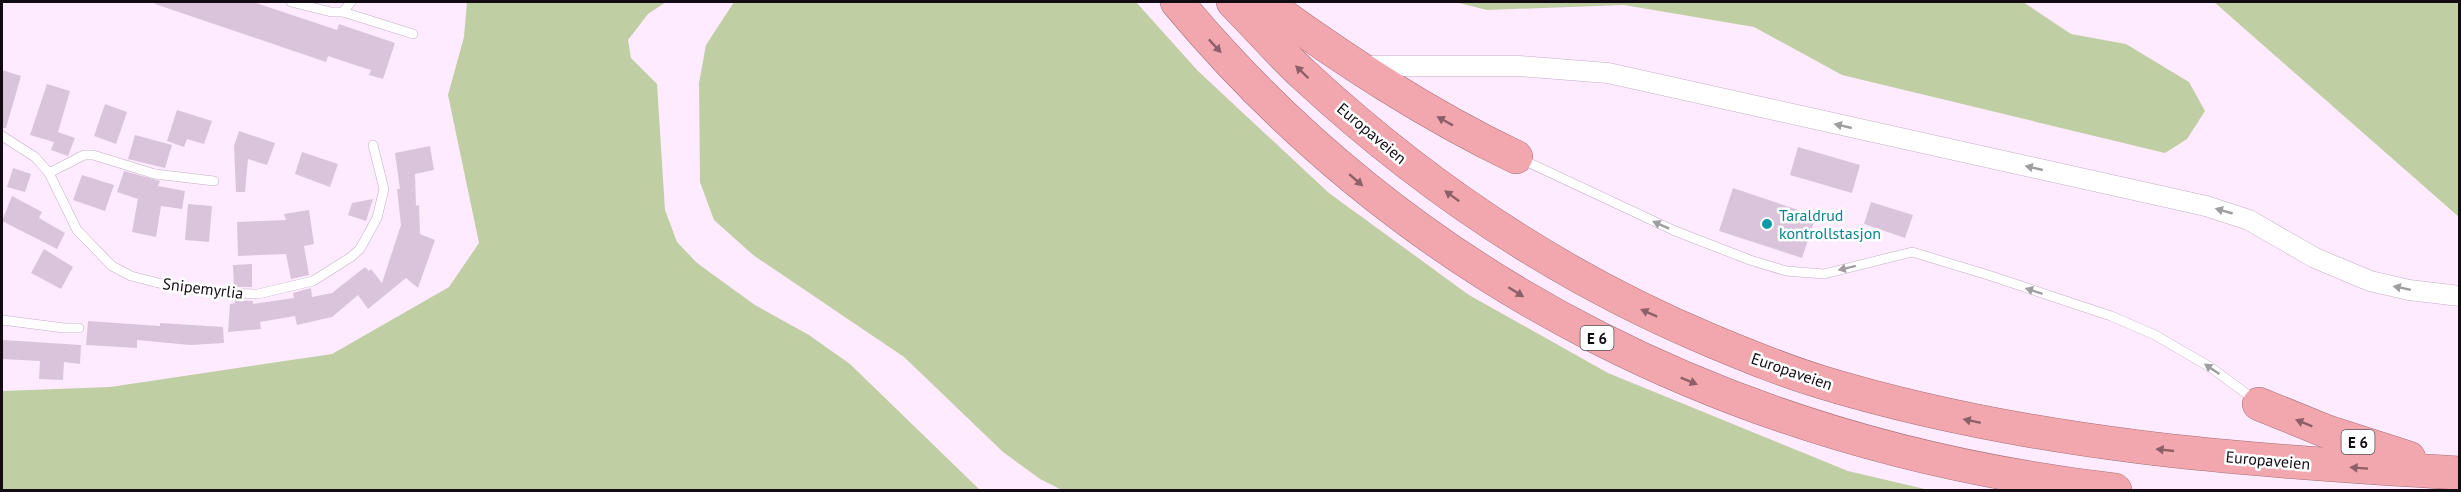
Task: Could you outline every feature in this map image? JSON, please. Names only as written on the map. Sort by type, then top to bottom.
[{"type":"highway","name":"E 6","points":[[1177,2],[1273,106],[1369,191],[1482,271],[1553,315],[1679,377],[1739,401],[1867,444],[2002,473],[2115,490]]},
{"type":"highway","name":"Europaveien","points":[[1233,2],[1302,74],[1352,118],[1499,231],[1573,275],[1634,307],[1758,360],[1817,381],[1881,399],[2022,431],[2175,452],[2304,464],[2460,473]]},
{"type":"highway","points":[[1264,2],[1354,65],[1422,108],[1516,157]]},
{"type":"highway","name":"E 6","points":[[2259,404],[2328,432],[2460,473]]},
{"type":"street","points":[[1354,65],[1519,66],[1608,74],[2206,206],[2249,220],[2315,258],[2370,281],[2409,290],[2460,296]]},
{"type":"lane","points":[[291,2],[332,12],[344,12],[413,34]]},
{"type":"lane","points":[[344,12],[351,2]]},
{"type":"lane","name":"Snipemyrlia","points":[[2,136],[35,157],[49,173],[77,231],[112,266],[131,276],[170,286],[218,293],[258,294],[313,281],[351,257],[366,242],[377,218],[384,189],[373,145]]},
{"type":"lane","points":[[49,173],[84,155],[93,155],[155,174],[214,181]]},
{"type":"lane","points":[[1516,157],[1675,231],[1750,261],[1786,271],[1824,274],[1912,252],[2111,316],[2155,335],[2210,367],[2259,404]]},
{"type":"lane","points":[[2,320],[79,328]]},
{"type":"green space","points":[[467,2],[666,2],[648,14],[628,40],[631,58],[657,84],[665,210],[677,242],[697,263],[755,305],[809,335],[850,364],[980,490],[2,490],[2,391],[110,387],[332,354],[449,287],[479,243],[448,95],[464,37]]},
{"type":"green space","points":[[734,2],[1136,2],[1198,71],[1329,193],[1469,295],[1608,373],[1848,471],[1929,490],[1062,490],[1040,479],[1003,452],[904,357],[753,255],[714,220],[700,182],[699,83],[706,45]]},
{"type":"green space","points":[[1455,2],[2023,2],[2071,34],[2126,44],[2189,82],[2205,111],[2187,139],[2165,153],[1842,75],[1754,27],[1624,5],[1487,10]]},
{"type":"green space","points":[[2214,2],[2459,2],[2459,217]]},
{"type":"building","points":[[155,2],[253,2],[337,30],[339,24],[395,43],[383,79],[369,75],[371,70],[328,56],[326,62],[155,4]]},
{"type":"building","points":[[2,70],[21,76],[6,128],[2,128]]},
{"type":"building","points":[[47,84],[70,91],[58,132],[75,138],[68,156],[51,150],[54,142],[30,135]]},
{"type":"building","points":[[105,104],[127,112],[116,144],[94,136]]},
{"type":"building","points":[[177,110],[212,121],[204,144],[187,139],[184,147],[167,141]]},
{"type":"building","points":[[239,131],[275,143],[267,165],[248,159],[245,192],[236,192],[234,146]]},
{"type":"building","points":[[135,135],[172,145],[165,168],[128,159]]},
{"type":"building","points":[[430,146],[434,170],[415,174],[416,206],[419,205],[420,234],[435,240],[418,288],[406,278],[368,309],[358,295],[332,317],[297,325],[295,316],[260,322],[261,329],[228,332],[230,304],[235,303],[235,300],[253,301],[253,304],[294,298],[293,293],[311,288],[312,297],[332,293],[365,267],[369,271],[371,269],[382,283],[401,225],[397,189],[400,189],[395,153]]},
{"type":"building","points":[[1798,147],[1860,165],[1852,193],[1790,175]]},
{"type":"building","points":[[302,152],[338,164],[330,187],[295,174]]},
{"type":"building","points":[[13,168],[31,174],[25,192],[7,187]]},
{"type":"building","points":[[124,171],[160,181],[158,186],[185,191],[182,209],[161,206],[156,237],[132,232],[138,199],[117,192]]},
{"type":"building","points":[[82,175],[114,185],[105,211],[73,200]]},
{"type":"building","name":"Taraldrud kontrollstasjon","points":[[1733,188],[1816,216],[1802,258],[1719,231]]},
{"type":"building","points":[[12,196],[42,212],[39,218],[65,233],[57,249],[2,221]]},
{"type":"building","points":[[373,199],[366,221],[348,215],[352,203]]},
{"type":"building","points":[[1871,202],[1913,215],[1905,238],[1864,224]]},
{"type":"building","points":[[188,204],[212,206],[209,242],[185,240]]},
{"type":"building","points":[[309,210],[314,244],[304,246],[309,275],[291,279],[286,254],[238,256],[237,222],[286,220],[284,214]]},
{"type":"building","points":[[44,249],[73,267],[61,289],[31,273]]},
{"type":"building","points":[[252,264],[252,287],[234,287],[233,265]]},
{"type":"building","points":[[88,321],[223,327],[224,343],[190,345],[137,340],[137,348],[86,345]]},
{"type":"building","points":[[3,340],[81,345],[80,364],[64,362],[63,380],[39,379],[40,361],[2,359]]},
{"type":"place","name":"Taraldrud kontrollstasjon","points":[[1767,224]]}]
